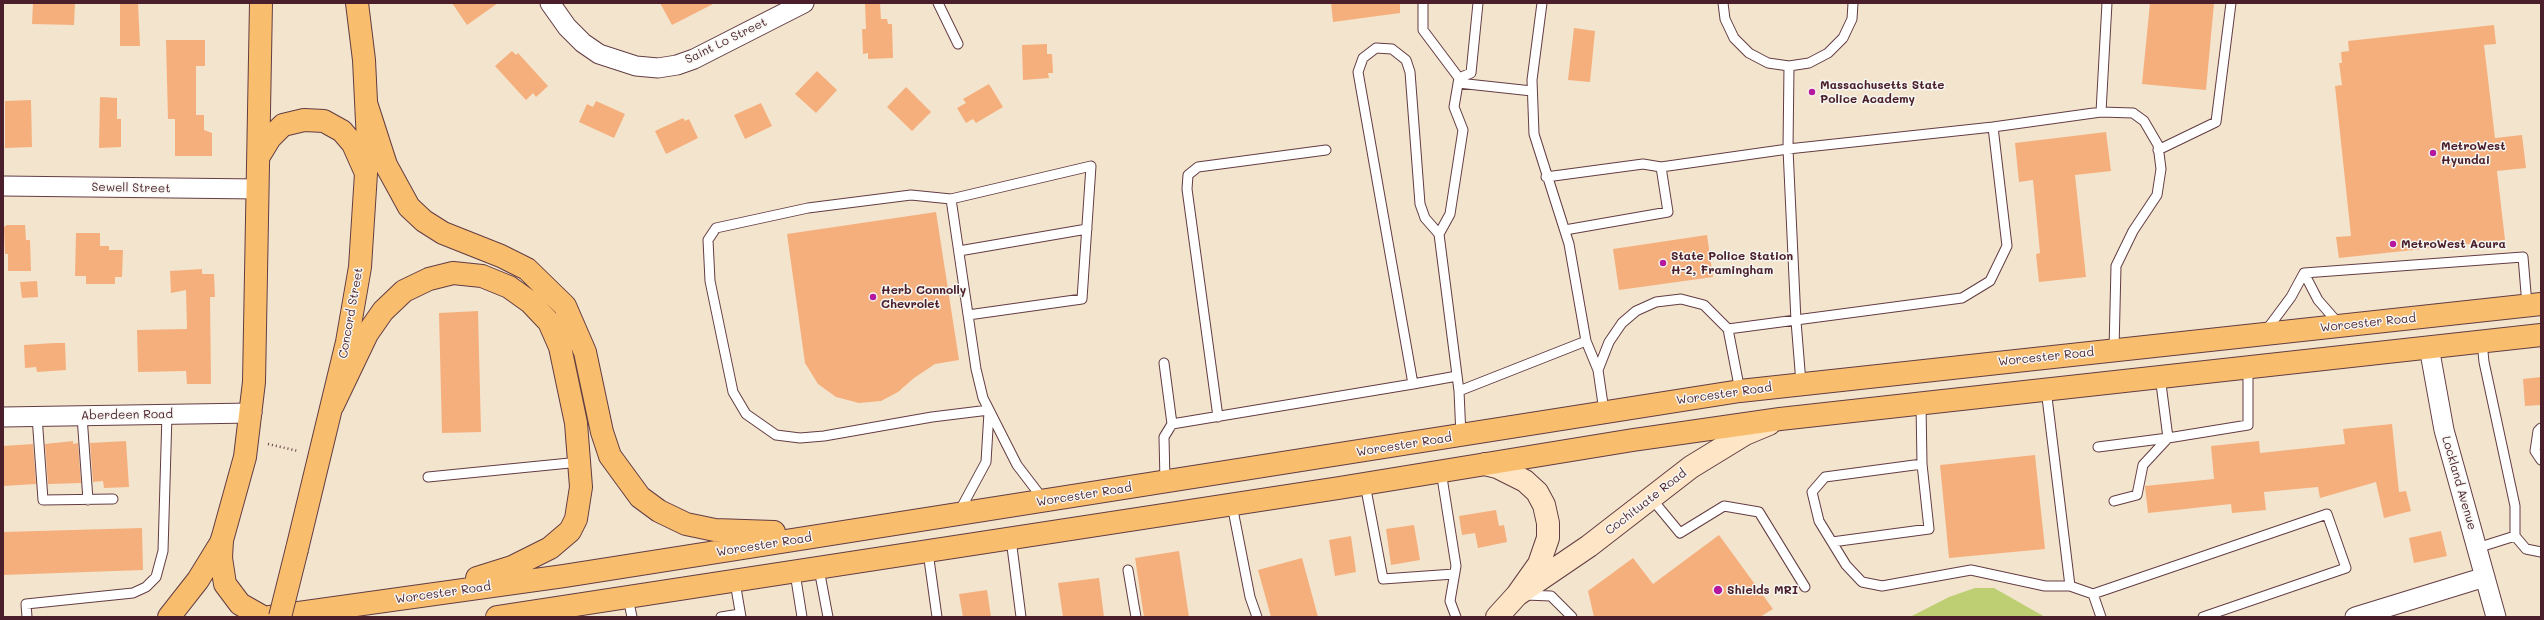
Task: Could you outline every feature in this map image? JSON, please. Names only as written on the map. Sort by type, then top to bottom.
[{"type":"main road","points":[[261,3],[259,156],[252,413],[245,457],[222,540],[221,558],[225,584],[240,604],[263,617]]},
{"type":"main road","name":"Concord Street","points":[[280,617],[333,405],[354,307],[364,228],[367,178],[367,106],[357,3]]},
{"type":"main road","points":[[367,106],[386,165],[409,207],[424,221],[443,234],[501,256],[527,269],[565,306],[578,330],[585,352],[602,432],[610,456],[640,497],[659,511],[686,524],[715,530],[746,532],[857,530]]},
{"type":"main road","points":[[259,156],[270,138],[283,125],[304,120],[324,121],[342,131],[353,144],[367,178]]},
{"type":"main road","points":[[333,405],[367,334],[383,311],[404,291],[429,279],[453,273],[482,276],[509,287],[530,302],[549,322],[560,347],[568,376],[581,462],[579,507],[570,531],[562,540],[533,558],[512,567],[418,597]]},
{"type":"main road","name":"Worcester Road","points":[[270,617],[418,597],[957,515],[1461,436],[1604,411],[1740,391],[1801,383],[2534,305]]},
{"type":"main road","points":[[497,617],[630,608],[736,582],[795,572],[1780,419],[2541,335]]},
{"type":"main road","name":"Cochituate Road","points":[[1518,595],[1589,546],[1651,498],[1719,449],[1745,434],[1780,419]]},
{"type":"main road","name":"Cochituate Road","points":[[1485,464],[1497,466],[1525,481],[1537,492],[1546,511],[1548,538],[1545,552],[1518,595],[1497,617]]},
{"type":"main road","points":[[169,617],[196,583],[222,540]]},
{"type":"street","name":"Saint Lo Street","points":[[550,3],[567,27],[582,43],[600,54],[636,66],[658,68],[677,65],[694,59],[804,3]]},
{"type":"street","name":"Sewell Street","points":[[3,186],[258,189]]},
{"type":"street","name":"Lockland Avenue","points":[[2429,347],[2444,430],[2496,617]]},
{"type":"street","name":"Aberdeen Road","points":[[3,417],[252,413]]},
{"type":"street","points":[[2355,617],[2485,577]]},
{"type":"lane","points":[[938,3],[958,44]]},
{"type":"lane","points":[[1423,3],[1423,30],[1459,80],[1532,91]]},
{"type":"lane","points":[[1439,234],[1450,214],[1463,130],[1454,107],[1459,80],[1471,73],[1478,3]]},
{"type":"lane","points":[[1542,3],[1532,91],[1534,134],[1546,177],[1569,244],[1586,341],[1598,370],[1604,411]]},
{"type":"lane","points":[[1723,3],[1725,19],[1734,38],[1749,53],[1768,63],[1789,66],[1809,63],[1828,53],[1842,38],[1852,19],[1854,3]]},
{"type":"lane","points":[[2101,112],[2107,3]]},
{"type":"lane","points":[[2158,150],[2216,122],[2232,3]]},
{"type":"lane","points":[[1414,384],[1358,72],[1363,58],[1376,48],[1392,49],[1406,60],[1410,72],[1420,204],[1425,218],[1439,234],[1459,390],[1461,436]]},
{"type":"lane","points":[[1789,66],[1788,149],[1796,321],[1801,383]]},
{"type":"lane","points":[[1546,177],[1642,164],[1661,167],[1788,149],[1993,127],[2101,112],[2133,113],[2144,121],[2158,145],[2161,169],[2156,195],[2133,231],[2116,266],[2114,350]]},
{"type":"lane","points":[[1728,329],[1962,298],[1990,281],[2007,246],[1993,127]]},
{"type":"lane","points":[[1218,417],[1187,189],[1188,175],[1198,167],[1326,150]]},
{"type":"lane","points":[[968,315],[1082,299],[1091,166],[951,199],[911,195],[808,208],[716,228],[708,240],[710,281],[733,392],[746,414],[776,435],[800,438],[824,436],[932,417],[989,410]]},
{"type":"lane","points":[[1564,230],[1668,212],[1661,167]]},
{"type":"lane","points":[[951,199],[976,369],[983,398],[1018,465],[1045,501]]},
{"type":"lane","points":[[958,251],[1087,229]]},
{"type":"lane","points":[[2304,273],[2523,257],[2534,305]]},
{"type":"lane","points":[[2304,273],[2318,300],[2340,326]]},
{"type":"lane","points":[[2264,334],[2291,297],[2304,273]]},
{"type":"lane","points":[[1598,370],[1609,342],[1622,323],[1636,311],[1656,302],[1680,299],[1704,305],[1728,329],[1740,391]]},
{"type":"lane","points":[[1459,390],[1586,341]]},
{"type":"lane","points":[[2482,342],[2484,362],[2515,506],[2515,536],[2526,548],[2541,552]]},
{"type":"lane","points":[[1164,363],[1172,424],[1164,437],[1165,482]]},
{"type":"lane","points":[[2098,447],[2168,438],[2248,425],[2248,367]]},
{"type":"lane","points":[[1172,424],[1457,376]]},
{"type":"lane","points":[[2160,376],[2168,438]]},
{"type":"lane","points":[[2046,389],[2070,586]]},
{"type":"lane","points":[[1832,542],[1929,529],[1922,464],[1921,403]]},
{"type":"lane","points":[[957,515],[986,462],[989,410]]},
{"type":"lane","points":[[27,617],[26,604],[133,593],[146,587],[156,577],[163,551],[167,414]]},
{"type":"lane","points":[[37,416],[43,500],[113,499]]},
{"type":"lane","points":[[82,416],[88,500]]},
{"type":"lane","points":[[2541,428],[2538,430],[2535,451],[2541,460]]},
{"type":"lane","points":[[2114,501],[2137,495],[2143,465],[2168,438]]},
{"type":"lane","points":[[428,477],[581,462]]},
{"type":"lane","points":[[1922,464],[1825,477],[1812,492],[1819,521],[1846,565],[1862,582],[1882,586],[1971,570],[2045,586],[2070,586],[2093,594],[2327,514],[2346,568],[2203,617]]},
{"type":"lane","points":[[1441,471],[1456,566],[1450,601],[1456,617]]},
{"type":"lane","points":[[1365,484],[1383,579],[1454,574]]},
{"type":"lane","points":[[1651,498],[1680,533],[1724,506],[1759,512],[1805,587]]},
{"type":"lane","points":[[1232,504],[1250,597],[1257,617]]},
{"type":"lane","points":[[2477,548],[2515,536]]},
{"type":"lane","points":[[1011,539],[1021,617]]},
{"type":"lane","points":[[928,552],[937,617]]},
{"type":"lane","points":[[819,569],[828,617]]},
{"type":"lane","points":[[1128,570],[1136,617]]},
{"type":"lane","points":[[795,572],[802,617]]},
{"type":"lane","points":[[721,617],[740,616],[736,582]]},
{"type":"lane","points":[[2093,594],[2101,617]]},
{"type":"lane","points":[[1518,595],[1551,596],[1572,617]]},
{"type":"path","points":[[266,450],[267,443],[298,451]]},
{"type":"green space","points":[[1975,588],[1994,588],[2045,617],[1910,617],[1949,597]]},
{"type":"building","points":[[33,3],[75,3],[74,25],[32,24]]},
{"type":"building","points":[[120,3],[138,3],[140,46],[120,46]]},
{"type":"building","points":[[452,3],[498,3],[467,25]]},
{"type":"building","points":[[660,3],[715,3],[672,25]]},
{"type":"building","points":[[865,3],[880,3],[881,19],[887,19],[888,24],[892,24],[893,58],[868,59],[868,53],[863,54],[862,29],[866,29]]},
{"type":"building","points":[[1331,3],[1400,3],[1400,13],[1333,22]]},
{"type":"building","points":[[2150,3],[2214,3],[2206,90],[2142,84]]},
{"type":"building","name":"MetroWest Hyundai","points":[[2494,25],[2496,44],[2484,45],[2495,138],[2522,135],[2526,168],[2497,171],[2505,240],[2339,258],[2336,237],[2351,236],[2335,86],[2342,85],[2339,63],[2342,63],[2341,52],[2349,51],[2348,41]]},
{"type":"building","points":[[1574,28],[1595,31],[1590,82],[1568,80]]},
{"type":"building","points":[[166,40],[205,40],[205,66],[196,66],[196,115],[204,115],[204,130],[212,133],[212,156],[175,156],[175,119],[168,119]]},
{"type":"building","points":[[1047,44],[1047,54],[1052,54],[1053,73],[1048,73],[1049,78],[1023,80],[1022,45]]},
{"type":"building","points":[[512,51],[516,55],[518,53],[548,86],[536,97],[533,93],[526,100],[495,66]]},
{"type":"building","points":[[817,71],[837,90],[816,113],[795,94]]},
{"type":"building","points":[[989,84],[1003,107],[976,123],[973,119],[966,123],[957,108],[966,103],[963,99]]},
{"type":"building","points":[[906,87],[931,112],[912,131],[887,107]]},
{"type":"building","points":[[100,97],[117,98],[117,119],[121,119],[121,147],[99,148]]},
{"type":"building","points":[[31,100],[32,147],[5,148],[5,101]]},
{"type":"building","points":[[596,101],[625,114],[614,138],[579,122],[587,104],[593,107]]},
{"type":"building","points":[[761,103],[772,126],[745,139],[734,115]]},
{"type":"building","points":[[683,118],[685,121],[689,119],[698,138],[666,154],[655,131]]},
{"type":"building","points":[[2106,132],[2111,171],[2075,175],[2086,277],[2039,282],[2036,254],[2040,253],[2033,180],[2019,182],[2015,143]]},
{"type":"building","name":"Herb Connolly Chevrolet","points":[[936,212],[959,360],[935,364],[914,378],[898,392],[881,401],[859,403],[836,397],[818,384],[805,363],[787,234]]},
{"type":"building","points":[[7,225],[25,225],[26,240],[30,240],[31,271],[8,271],[8,254],[5,254],[4,227]]},
{"type":"building","points":[[76,233],[100,233],[100,246],[109,246],[109,250],[123,250],[122,277],[115,277],[115,284],[86,284],[86,276],[75,276]]},
{"type":"building","name":"State Police Station H-2, Framingham","points":[[1707,235],[1713,277],[1619,290],[1613,249]]},
{"type":"building","points":[[202,269],[202,274],[214,274],[215,297],[210,297],[211,384],[187,384],[186,371],[138,372],[137,330],[187,329],[186,290],[171,293],[170,271]]},
{"type":"building","points":[[37,281],[38,297],[22,298],[20,282]]},
{"type":"building","points":[[478,311],[481,432],[442,433],[439,313]]},
{"type":"building","points":[[65,343],[66,370],[37,372],[36,367],[25,368],[24,345]]},
{"type":"building","points":[[2541,377],[2541,405],[2525,406],[2523,379]]},
{"type":"building","points":[[2392,424],[2399,492],[2406,491],[2411,511],[2384,518],[2376,482],[2320,498],[2318,487],[2264,492],[2266,510],[2232,513],[2231,504],[2148,513],[2145,486],[2214,479],[2211,446],[2259,441],[2260,453],[2345,444],[2343,429]]},
{"type":"building","points":[[73,441],[73,444],[78,443],[81,483],[48,484],[45,444]]},
{"type":"building","points":[[126,441],[129,487],[104,488],[103,481],[93,482],[90,443]]},
{"type":"building","points":[[33,444],[36,484],[3,486],[3,446]]},
{"type":"building","points":[[2035,455],[2045,549],[1949,558],[1940,465]]},
{"type":"building","points":[[1496,510],[1499,526],[1504,525],[1507,542],[1478,548],[1475,533],[1462,535],[1459,516]]},
{"type":"building","points":[[1414,525],[1420,560],[1391,565],[1386,529]]},
{"type":"building","points":[[142,528],[143,570],[3,575],[3,532]]},
{"type":"building","points":[[2441,531],[2447,556],[2414,563],[2409,538]]},
{"type":"building","points":[[1719,535],[1773,609],[1760,617],[1594,617],[1588,591],[1633,558],[1653,584]]},
{"type":"building","points":[[1351,536],[1356,572],[1335,576],[1329,540]]},
{"type":"building","points":[[1179,551],[1189,617],[1144,617],[1135,558]]},
{"type":"building","points":[[1302,558],[1318,617],[1271,617],[1258,570]]},
{"type":"building","points":[[1099,578],[1104,617],[1063,617],[1058,583]]},
{"type":"building","points":[[987,590],[991,617],[963,617],[959,594]]},
{"type":"place","name":"Massachusetts State Police Academy","points":[[1812,92]]},
{"type":"place","name":"MetroWest Hyundai","points":[[2433,153]]},
{"type":"place","name":"MetroWest Acura","points":[[2393,244]]},
{"type":"place","name":"State Police Station H-2, Framingham","points":[[1663,263]]},
{"type":"place","name":"Herb Connolly Chevrolet","points":[[873,297]]},
{"type":"place","name":"Shields MRI","points":[[1718,590]]}]
